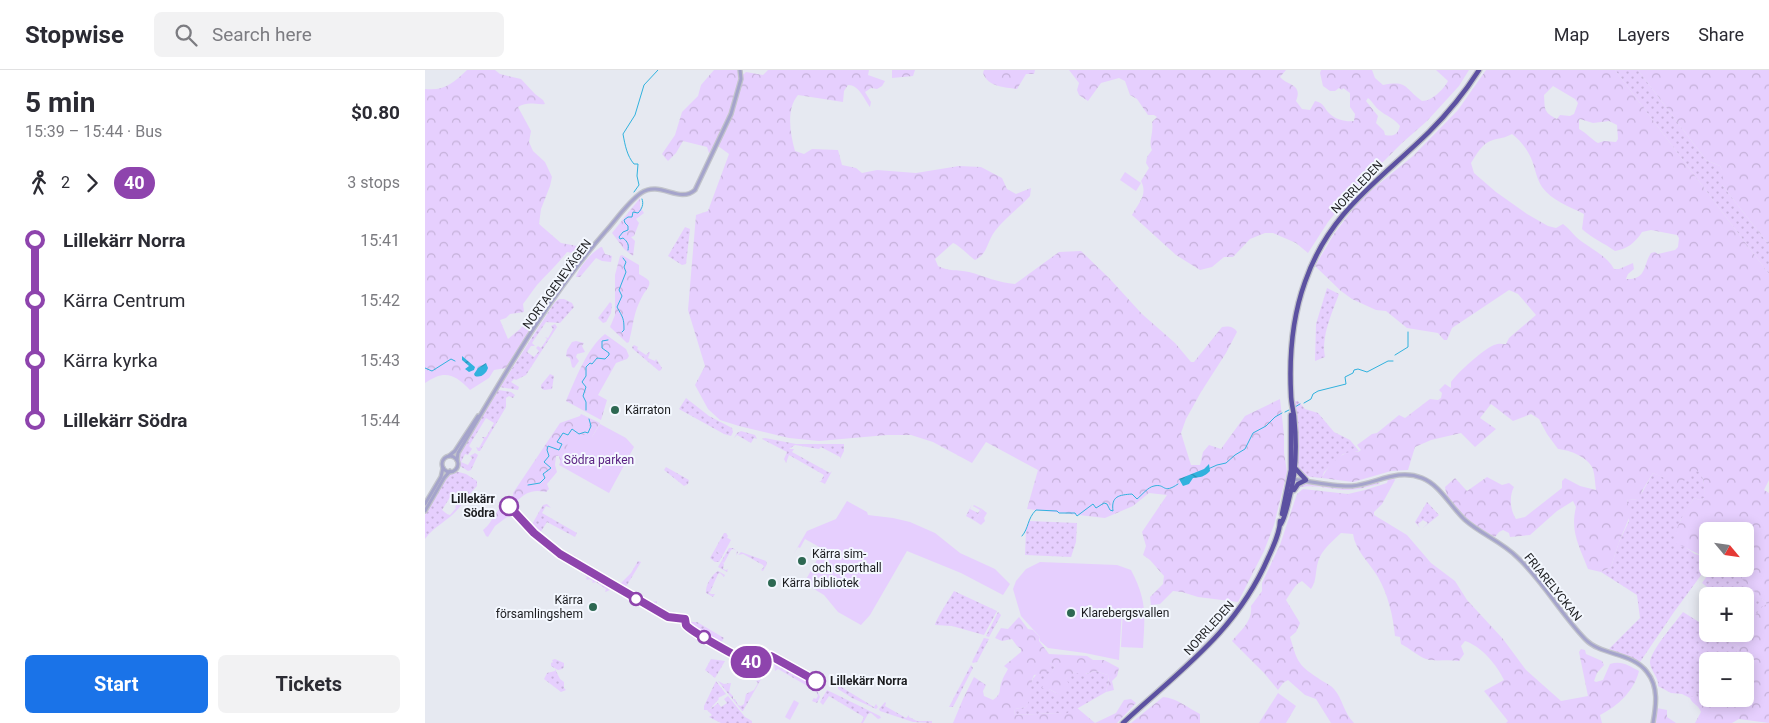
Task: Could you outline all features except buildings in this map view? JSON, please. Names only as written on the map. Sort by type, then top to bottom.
[{"type":"highway","name":"NORRLEDEN","points":[[1123,723],[1205,650],[1247,599],[1264,567],[1289,500],[1292,479],[1291,352],[1294,321],[1305,280],[1322,244],[1348,207],[1431,130],[1456,102],[1479,70]]},
{"type":"highway","name":"NORRLEDEN","points":[[1281,524],[1295,468],[1296,440],[1292,402]]},
{"type":"highway","points":[[1289,500],[1295,487],[1306,480],[1295,468]]},
{"type":"street","name":"NORTAGENEVÄGEN","points":[[425,511],[444,478],[456,467],[458,453],[483,410],[567,280],[597,242],[644,191],[653,188],[664,189],[682,195],[691,193],[696,189],[731,114],[741,79],[740,70]]},
{"type":"street","name":"NORTAGENEVÄGEN","points":[[425,504],[441,477],[443,460],[455,451],[468,429],[483,410]]},
{"type":"street","points":[[449,456],[457,460]]},
{"type":"street","points":[[443,467],[450,471]]},
{"type":"street","name":"FRIARELYCKAN","points":[[1292,479],[1352,486],[1403,474],[1421,477],[1431,483],[1473,527],[1504,546],[1521,561],[1545,587],[1585,640],[1601,649],[1637,663],[1647,671],[1655,689],[1653,723]]},
{"type":"green space","points":[[467,70],[495,70],[500,74],[521,79],[543,100],[545,104],[528,104],[518,107],[531,131],[529,142],[533,151],[545,162],[552,177],[541,209],[539,224],[561,243],[577,246],[585,250],[565,273],[567,266],[578,254],[567,252],[537,285],[523,304],[524,312],[510,314],[500,320],[508,339],[532,315],[535,319],[534,324],[506,368],[494,370],[489,378],[470,390],[459,380],[449,375],[438,376],[425,383],[425,89],[438,89],[448,85]]},
{"type":"green space","points":[[714,70],[738,70],[739,74],[746,72],[763,75],[768,70],[869,70],[868,75],[885,81],[877,89],[871,88],[865,92],[871,102],[870,107],[855,87],[848,85],[844,91],[843,102],[798,95],[790,114],[795,151],[804,154],[812,149],[838,150],[842,165],[856,168],[862,173],[877,170],[916,173],[959,166],[981,167],[1002,178],[1007,189],[1016,194],[1031,188],[1030,196],[995,231],[985,251],[979,257],[975,260],[953,243],[935,259],[938,266],[1015,284],[1059,252],[1081,251],[1142,314],[1175,343],[1191,362],[1194,362],[1222,327],[1230,327],[1236,330],[1237,332],[1226,353],[1186,419],[1181,433],[1191,465],[1200,465],[1203,452],[1209,445],[1221,449],[1245,416],[1280,399],[1287,472],[1274,525],[1264,551],[1238,602],[1198,597],[1173,591],[1160,604],[1151,605],[1150,597],[1163,584],[1164,576],[1143,555],[1146,546],[1142,532],[1167,495],[1149,493],[1133,506],[1105,518],[1027,509],[1038,470],[986,442],[972,463],[933,442],[911,435],[887,435],[819,441],[789,438],[720,420],[708,409],[695,385],[705,366],[688,310],[696,215],[708,211],[729,154],[718,146],[709,153],[707,147],[683,141],[676,153],[668,161],[662,154],[675,135],[682,112],[698,96],[701,85]]},
{"type":"green space","points":[[892,70],[915,70],[913,76],[892,78]]},
{"type":"green space","points":[[984,70],[1035,70],[1034,74],[1026,74],[1017,89],[993,84],[985,78]]},
{"type":"green space","points":[[1069,70],[1286,70],[1280,77],[1296,88],[1298,95],[1296,101],[1302,109],[1310,110],[1315,101],[1323,105],[1335,118],[1354,121],[1355,114],[1350,107],[1350,93],[1343,88],[1342,90],[1339,88],[1335,91],[1330,91],[1323,86],[1321,70],[1372,70],[1375,78],[1383,85],[1402,84],[1422,101],[1426,101],[1437,94],[1448,81],[1436,70],[1469,70],[1459,86],[1427,121],[1352,193],[1328,222],[1308,253],[1296,243],[1273,233],[1265,233],[1250,239],[1233,257],[1224,257],[1212,267],[1200,270],[1176,255],[1132,215],[1143,194],[1144,190],[1141,181],[1149,168],[1146,163],[1147,157],[1152,150],[1152,122],[1157,117],[1148,115],[1137,99],[1130,95],[1125,81],[1119,78],[1101,83],[1088,101],[1079,95],[1077,90],[1079,83]],"holes":[[[1368,98],[1378,109],[1400,126],[1395,134],[1391,136],[1385,135],[1384,131],[1376,123],[1378,116],[1366,101]]]},
{"type":"green space","points":[[1486,70],[1615,70],[1769,274],[1769,480],[1764,490],[1769,493],[1769,723],[1739,719],[1732,723],[1695,723],[1701,712],[1690,698],[1699,693],[1699,707],[1754,707],[1754,652],[1737,652],[1739,647],[1731,642],[1754,642],[1754,617],[1767,604],[1754,591],[1754,587],[1750,587],[1742,579],[1754,578],[1754,522],[1699,522],[1699,554],[1675,543],[1676,531],[1684,513],[1694,498],[1700,500],[1704,498],[1703,478],[1695,469],[1680,485],[1653,473],[1642,491],[1641,498],[1638,500],[1628,499],[1627,503],[1632,511],[1611,567],[1601,572],[1588,569],[1581,553],[1576,538],[1574,516],[1576,507],[1573,501],[1557,511],[1530,535],[1510,537],[1509,533],[1503,530],[1495,537],[1464,517],[1447,495],[1445,487],[1455,478],[1467,491],[1487,477],[1502,485],[1509,483],[1514,487],[1511,503],[1516,519],[1525,517],[1562,488],[1562,481],[1565,478],[1580,486],[1596,490],[1594,472],[1591,465],[1578,455],[1558,449],[1539,419],[1531,414],[1513,421],[1491,404],[1480,418],[1496,429],[1475,447],[1461,433],[1431,440],[1415,447],[1408,470],[1391,471],[1353,482],[1322,478],[1337,459],[1352,451],[1358,452],[1361,450],[1357,445],[1372,434],[1377,433],[1399,415],[1405,418],[1430,399],[1438,400],[1441,398],[1442,393],[1439,390],[1445,384],[1451,388],[1451,382],[1471,361],[1494,345],[1506,344],[1509,338],[1536,315],[1518,294],[1509,290],[1452,328],[1447,340],[1444,340],[1438,333],[1407,328],[1386,311],[1376,310],[1352,299],[1315,266],[1334,234],[1356,205],[1413,156],[1458,110]],"holes":[[[1553,86],[1575,99],[1578,103],[1574,114],[1570,116],[1560,115],[1557,119],[1547,112],[1544,95]],[[1580,119],[1593,123],[1609,121],[1617,125],[1618,139],[1616,142],[1604,141],[1598,143],[1579,129]],[[1512,134],[1527,151],[1538,180],[1546,192],[1561,203],[1584,214],[1582,229],[1590,236],[1615,251],[1630,245],[1642,232],[1651,230],[1677,235],[1679,238],[1678,247],[1675,250],[1658,254],[1655,252],[1651,253],[1641,274],[1633,279],[1626,279],[1628,274],[1634,269],[1633,263],[1619,269],[1614,269],[1604,257],[1579,239],[1563,224],[1556,228],[1548,226],[1527,214],[1496,192],[1474,173],[1471,163],[1480,149],[1489,141]]]},
{"type":"green space","points":[[1615,70],[1638,70],[1706,160],[1720,166],[1722,170],[1722,185],[1769,245],[1769,274]]},
{"type":"green space","points":[[1638,70],[1769,70],[1769,245],[1722,185],[1722,170],[1720,166],[1706,160]]},
{"type":"green space","points":[[1125,172],[1141,183],[1136,191],[1120,180]]},
{"type":"green space","points":[[640,198],[640,207],[644,213],[636,219],[639,223],[634,236],[631,237],[635,241],[633,256],[624,249],[612,233]]},
{"type":"green space","points":[[685,227],[690,229],[686,264],[682,265],[668,256]]},
{"type":"green space","points":[[601,247],[605,254],[612,256],[611,262],[596,258],[580,277],[576,277],[586,260]]},
{"type":"green space","points":[[622,255],[639,265],[639,274],[649,281],[649,287],[637,307],[629,342],[627,343],[610,327],[615,315],[615,275],[620,256]]},
{"type":"green space","points":[[1327,288],[1339,294],[1326,333],[1325,357],[1315,361],[1316,324]]},
{"type":"green space","points":[[559,299],[572,303],[574,307],[560,323],[546,322],[532,343],[535,346],[531,346],[527,352],[534,357],[539,351],[536,348],[538,346],[541,348],[547,339],[545,337],[548,338],[553,329],[551,326],[555,324],[557,327],[526,375],[511,382],[519,387],[518,390],[500,387],[555,302]]},
{"type":"green space","points":[[610,302],[612,304],[611,313],[606,322],[603,323],[598,318]]},
{"type":"green space","points":[[605,334],[626,349],[629,356],[627,359],[616,363],[598,395],[607,400],[601,420],[566,401],[587,356]]},
{"type":"green space","points":[[572,342],[584,343],[582,346],[585,352],[577,354],[576,357],[579,361],[574,368],[570,358],[566,356]]},
{"type":"green space","points":[[634,345],[646,355],[650,352],[648,358],[655,361],[656,359],[662,368],[661,370],[659,371],[633,349]]},
{"type":"green space","points":[[550,374],[554,376],[552,389],[544,390],[541,388],[541,385]]},
{"type":"green space","points":[[498,390],[511,392],[515,395],[513,398],[509,396],[506,398],[506,407],[480,451],[478,451],[476,447],[479,448],[484,439],[482,437],[486,437],[494,423],[486,418],[469,446],[472,449],[468,455],[465,454],[461,462],[468,465],[472,458],[470,456],[475,453],[478,455],[471,470],[468,471],[460,466],[458,458]]},
{"type":"green space","points":[[686,398],[709,416],[732,428],[731,436],[679,409]]},
{"type":"green space","points":[[1295,401],[1298,401],[1305,409],[1318,413],[1334,432],[1350,440],[1359,451],[1343,454],[1324,472],[1322,478],[1305,475],[1297,470]]},
{"type":"green space","points":[[581,414],[600,423],[592,437],[561,464],[559,456],[556,456],[555,465],[557,472],[547,484],[549,489],[546,492],[533,491],[523,495],[517,501],[517,506],[513,503],[513,493],[560,423]]},
{"type":"green space","name":"Södra parken","points":[[600,424],[626,438],[634,447],[609,493],[559,465],[573,432],[592,437]]},
{"type":"green space","points":[[741,431],[755,435],[757,439],[754,438],[751,443],[737,435],[734,438],[737,433]]},
{"type":"green space","points":[[762,439],[796,444],[844,444],[844,451],[840,459],[840,457],[821,447],[819,449],[795,445],[789,449],[794,449],[792,452],[830,473],[832,471],[825,484],[819,481],[821,481],[824,475],[789,455],[786,463],[784,459],[787,452]]},
{"type":"green space","points":[[666,467],[689,480],[688,484],[684,486],[664,470]]},
{"type":"green space","points":[[1695,468],[1703,478],[1704,498],[1700,500],[1694,498],[1680,521],[1685,547],[1699,555],[1699,578],[1640,662],[1609,649],[1640,618],[1637,595],[1601,572],[1611,567],[1619,542],[1629,521],[1628,499],[1638,500],[1653,473],[1680,484]]},
{"type":"green space","points":[[455,471],[466,474],[477,481],[477,486],[466,498],[466,495],[460,492],[452,494],[442,510],[447,514],[450,515],[456,508],[460,500],[458,498],[461,498],[460,501],[464,502],[425,539],[425,515],[446,478]]},
{"type":"green space","points":[[1394,478],[1395,480],[1382,504],[1374,512],[1374,515],[1407,535],[1431,563],[1455,581],[1467,600],[1503,639],[1526,670],[1561,701],[1588,696],[1579,652],[1581,649],[1585,650],[1586,654],[1602,661],[1604,665],[1597,673],[1594,681],[1596,682],[1603,680],[1610,664],[1625,664],[1639,671],[1633,685],[1624,697],[1600,715],[1602,723],[1506,723],[1508,721],[1484,691],[1504,680],[1493,662],[1477,647],[1465,641],[1461,646],[1464,654],[1459,661],[1433,660],[1423,658],[1401,644],[1400,637],[1395,636],[1385,591],[1378,577],[1359,551],[1353,534],[1341,533],[1324,550],[1318,562],[1311,589],[1302,581],[1295,586],[1286,600],[1300,623],[1296,632],[1290,637],[1298,660],[1305,669],[1334,689],[1354,723],[1331,723],[1316,699],[1305,695],[1288,680],[1278,690],[1232,641],[1248,621],[1251,606],[1262,591],[1262,583],[1280,545],[1297,494],[1303,489],[1348,494],[1387,483],[1388,479]]},
{"type":"green space","points":[[1377,482],[1380,484],[1352,490],[1310,486],[1297,488],[1304,483],[1350,488]]},
{"type":"green space","points":[[847,501],[867,512],[868,515],[910,522],[935,533],[960,553],[995,569],[1010,584],[1003,595],[961,573],[907,551],[870,615],[861,625],[838,612],[824,595],[804,583],[823,549],[805,539],[793,555],[807,531],[836,519]]},
{"type":"green space","points":[[1427,502],[1439,515],[1423,528],[1428,523],[1423,520],[1418,524],[1420,528],[1415,522]]},
{"type":"green space","points":[[547,504],[551,508],[546,506],[542,513],[577,533],[575,537],[547,522],[540,533],[545,537],[544,539],[531,526],[543,505]]},
{"type":"green space","points":[[972,504],[970,509],[978,513],[980,510],[974,505],[982,509],[975,521],[966,516]]},
{"type":"green space","points":[[504,505],[511,514],[495,526],[488,537],[486,536],[483,530]]},
{"type":"green space","points":[[982,509],[987,513],[984,518],[985,521],[981,525],[975,521]]},
{"type":"green space","points":[[1029,521],[1077,523],[1076,542],[1071,557],[1025,555],[1026,530]]},
{"type":"green space","points":[[724,533],[728,536],[717,552],[723,555],[719,562],[715,562],[710,558]]},
{"type":"green space","points":[[726,537],[731,540],[723,555],[717,552]]},
{"type":"green space","points":[[544,539],[571,557],[574,555],[577,558],[577,562],[571,560]]},
{"type":"green space","points":[[729,548],[733,548],[736,551],[731,550],[724,563],[722,562],[724,564],[723,569],[728,569],[727,572],[718,567]]},
{"type":"green space","points":[[741,552],[766,561],[767,564],[763,571],[761,570],[764,567],[763,565],[743,554],[738,555]]},
{"type":"green space","points":[[638,561],[641,562],[624,590],[581,564],[585,562],[585,565],[619,585],[631,573]]},
{"type":"green space","name":"Klarebergsvallen","points":[[1040,562],[1117,565],[1131,570],[1140,590],[1144,608],[1143,648],[1121,647],[1123,609],[1129,609],[1122,608],[1119,660],[1048,648],[1040,641],[1040,637],[1021,616],[1013,589],[1016,581],[1026,569]]},
{"type":"green space","points":[[582,571],[597,579],[610,590],[605,592],[606,589],[596,582],[592,583],[593,581],[586,579],[587,577],[582,573],[581,575]]},
{"type":"green space","points":[[718,571],[725,575],[724,577],[720,573],[718,574],[710,592],[708,592],[715,594],[713,597],[706,593],[706,590],[709,581]]},
{"type":"green space","points":[[1706,578],[1743,578],[1751,587],[1707,587],[1702,583]]},
{"type":"green space","points":[[1754,590],[1767,604],[1754,618]]},
{"type":"green space","points":[[954,591],[997,611],[984,635],[952,626],[935,625]]},
{"type":"green space","points":[[657,601],[656,604],[673,613],[674,611],[675,614],[670,616],[652,605],[654,603],[652,602]]},
{"type":"green space","points":[[998,612],[1001,615],[989,637],[986,636]]},
{"type":"green space","points":[[1683,612],[1699,622],[1699,642],[1731,642],[1739,647],[1737,652],[1699,652],[1699,693],[1690,698],[1682,694],[1671,693],[1658,686],[1650,663],[1658,644]]},
{"type":"green space","points":[[1019,617],[1028,629],[1033,630],[1040,637],[1039,641],[1049,654],[1087,656],[1093,660],[1104,660],[1119,668],[1117,676],[1112,681],[1114,690],[1106,692],[1108,675],[1095,671],[1082,675],[1074,672],[1066,679],[1069,684],[1066,690],[1058,694],[1049,689],[1042,688],[1055,667],[1050,663],[1046,673],[1034,675],[1026,707],[1015,709],[1014,715],[1066,714],[1076,707],[1095,723],[953,723],[974,677],[986,685],[983,691],[984,696],[993,700],[998,695],[1002,680],[1008,669],[1004,666],[1021,652],[1021,649],[1012,639],[1002,641],[995,638],[1001,628],[1008,629]]},
{"type":"green space","points":[[688,622],[697,622],[724,638],[721,643],[718,643],[691,628]]},
{"type":"green space","points":[[984,638],[989,639],[977,662],[973,663],[972,662]]},
{"type":"green space","points":[[555,659],[564,663],[562,669],[558,670],[551,666],[552,660]]},
{"type":"green space","points":[[711,659],[725,661],[715,678],[705,670]]},
{"type":"green space","points":[[776,662],[796,671],[813,685],[820,697],[817,703],[812,701],[818,696],[816,691],[778,669],[775,671],[774,664]]},
{"type":"green space","points":[[1050,663],[1055,667],[1050,676],[1049,689],[1058,694],[1066,679],[1074,672],[1086,674],[1095,671],[1108,675],[1106,692],[1066,715],[1058,713],[1014,715],[1015,709],[1026,707],[1034,678]]},
{"type":"green space","points":[[971,665],[973,668],[953,707],[949,707]]},
{"type":"green space","points":[[555,669],[560,679],[564,682],[566,690],[561,692],[544,679],[547,673],[555,671]]},
{"type":"green space","points":[[764,674],[743,711],[742,711],[718,681],[724,684],[731,683],[729,692],[738,705],[741,706],[744,704],[746,694],[754,690],[758,683],[756,681],[760,680],[760,677]]},
{"type":"green space","points":[[716,681],[726,694],[718,698],[709,710],[718,703],[721,707],[727,703],[724,699],[728,696],[752,723],[721,723],[709,717],[712,715],[707,710],[704,710],[704,706]]},
{"type":"green space","points":[[838,685],[874,707],[876,704],[878,707],[876,709],[852,698],[838,689]]},
{"type":"green space","points":[[827,690],[881,718],[878,719],[871,713],[861,723],[864,717],[829,696],[823,705],[820,702]]},
{"type":"green space","points":[[1278,693],[1296,706],[1286,723],[1259,723]]},
{"type":"green space","points":[[1163,697],[1178,701],[1200,714],[1200,723],[1131,723]]},
{"type":"green space","points":[[1131,699],[1136,703],[1117,723],[1095,723],[1116,713],[1124,700]]},
{"type":"green space","points":[[794,700],[799,703],[790,720],[785,717]]},
{"type":"green space","points":[[885,702],[885,706],[906,718],[909,715],[909,717],[917,721],[932,721],[932,723],[913,722],[880,711],[879,709]]},
{"type":"green space","points":[[1657,708],[1667,710],[1667,717],[1676,723],[1656,723]]},
{"type":"water","points":[[462,356],[475,367],[474,370],[469,372],[465,369],[469,366],[462,360]]},
{"type":"water","points":[[486,363],[488,368],[485,374],[475,376],[474,374],[478,368]]},
{"type":"water","points":[[1209,464],[1210,471],[1208,473],[1193,478],[1189,484],[1183,486],[1179,479],[1204,469]]},
{"type":"waterway","points":[[634,192],[639,185],[637,176],[638,164],[634,164],[630,157],[623,134],[635,115],[644,85],[658,70]]},
{"type":"waterway","points":[[628,250],[627,242],[619,237],[628,230],[624,220],[632,217],[633,212],[638,213],[642,208],[642,199]]},
{"type":"waterway","points":[[622,332],[624,330],[623,320],[617,307],[622,296],[619,290],[626,272],[624,267],[626,262],[623,258]]},
{"type":"waterway","points":[[1395,355],[1408,347],[1408,332]]},
{"type":"waterway","points":[[586,410],[586,402],[583,396],[586,387],[582,382],[586,376],[586,367],[597,358],[605,359],[609,355],[602,348],[602,341],[608,340]]},
{"type":"waterway","points":[[425,368],[432,371],[451,359],[455,361]]},
{"type":"waterway","points":[[1304,403],[1311,399],[1313,394],[1318,391],[1346,384],[1345,377],[1353,373],[1354,370],[1358,369],[1367,372],[1388,361],[1393,361]]},
{"type":"waterway","points":[[1295,407],[1300,404]]},
{"type":"waterway","points":[[1285,412],[1289,410]]},
{"type":"waterway","points":[[1208,469],[1226,463],[1245,449],[1253,433],[1266,426],[1282,413]]},
{"type":"waterway","points":[[528,485],[540,483],[545,478],[543,474],[551,468],[544,462],[549,456],[548,446],[559,450],[562,444],[557,442],[563,433],[568,435],[572,429],[579,434],[588,433],[591,426],[589,419]]},
{"type":"waterway","points":[[1022,536],[1036,510],[1075,513],[1077,516],[1093,504],[1096,508],[1104,503],[1113,511],[1113,502],[1117,497],[1132,494],[1137,499],[1147,489],[1152,487],[1161,486],[1169,489],[1178,484]]},
{"type":"bus line","name":"40","points":[[509,506],[534,533],[560,554],[596,577],[668,617],[685,619],[688,628],[699,636],[751,662],[761,662],[771,656],[816,681]]},
{"type":"place","name":"Kärraton","points":[[615,410]]},
{"type":"place","name":"Lillekärr Södra","points":[[509,506]]},
{"type":"place","name":"Kärra sim- och sporthall","points":[[802,561]]},
{"type":"place","name":"Kärra bibliotek","points":[[772,583]]},
{"type":"place","name":"Kärra församlingshem","points":[[593,607]]},
{"type":"place","name":"Klarebergsvallen","points":[[1071,613]]},
{"type":"place","name":"Lillekärr Norra","points":[[816,681]]}]
